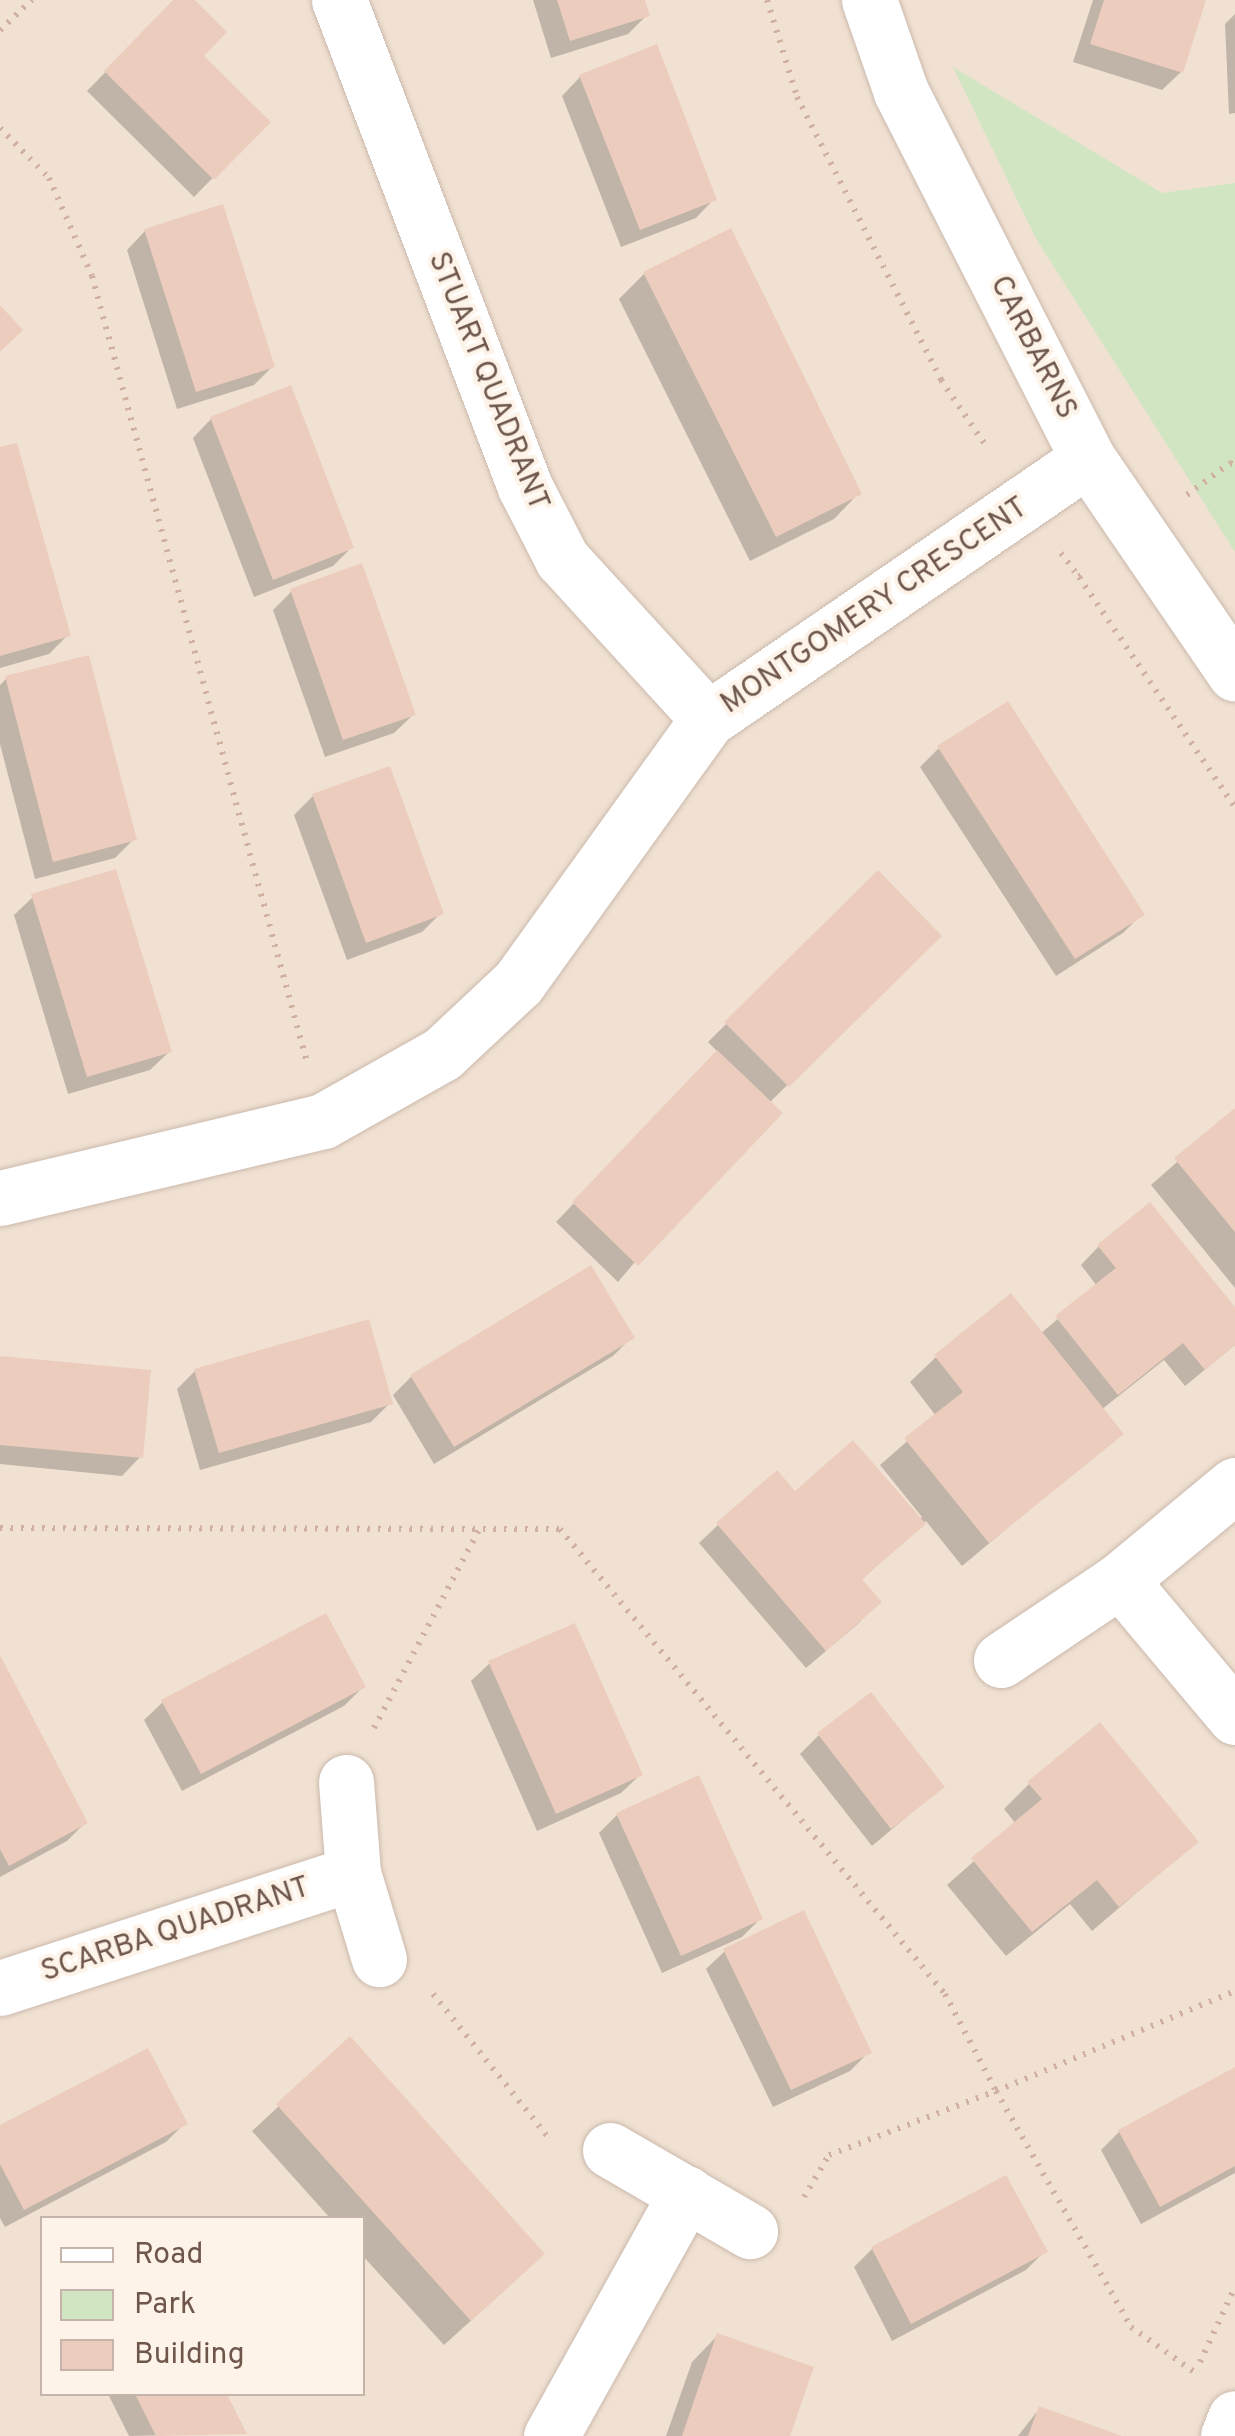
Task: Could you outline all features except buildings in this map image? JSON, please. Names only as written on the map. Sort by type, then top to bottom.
[{"type":"street","name":"STUART QUADRANT","points":[[339,0],[532,501],[562,558],[708,720]]},
{"type":"street","name":"CARBARNS","points":[[868,0],[901,92],[1088,459],[1235,674]]},
{"type":"street","name":"MONTGOMERY CRESCENT","points":[[0,1198],[322,1121],[442,1054],[518,983],[708,720],[1088,459]]},
{"type":"street","points":[[1002,1660],[1120,1580],[1235,1485]]},
{"type":"street","points":[[1120,1580],[1235,1717]]},
{"type":"street","name":"SCARBA QUADRANT","points":[[346,1782],[353,1873],[378,1959]]},
{"type":"street","name":"SCARBA QUADRANT","points":[[0,1988],[353,1873]]},
{"type":"street","points":[[610,2150],[750,2231]]},
{"type":"street","points":[[550,2436],[686,2193]]},
{"type":"street","points":[[1222,2396],[1228,2436]]},
{"type":"path","points":[[0,30],[32,0]]},
{"type":"path","points":[[0,128],[49,178],[92,276],[322,1121]]},
{"type":"path","points":[[1079,577],[1235,807]]},
{"type":"path","points":[[0,1528],[560,1530],[945,1994],[1130,2327],[1222,2396]]},
{"type":"path","points":[[346,1782],[480,1528]]},
{"type":"path","points":[[378,1959],[419,1976],[570,2161],[610,2150]]},
{"type":"path","points":[[750,2231],[790,2219],[829,2155],[996,2091],[1235,1991]]},
{"type":"path","points":[[1195,2372],[1235,2287]]},
{"type":"shaded area","points":[[0,0],[1235,0],[1235,2436],[0,2436]]},
{"type":"green space","points":[[953,67],[1162,193],[1235,183],[1235,552],[1035,237]]}]
